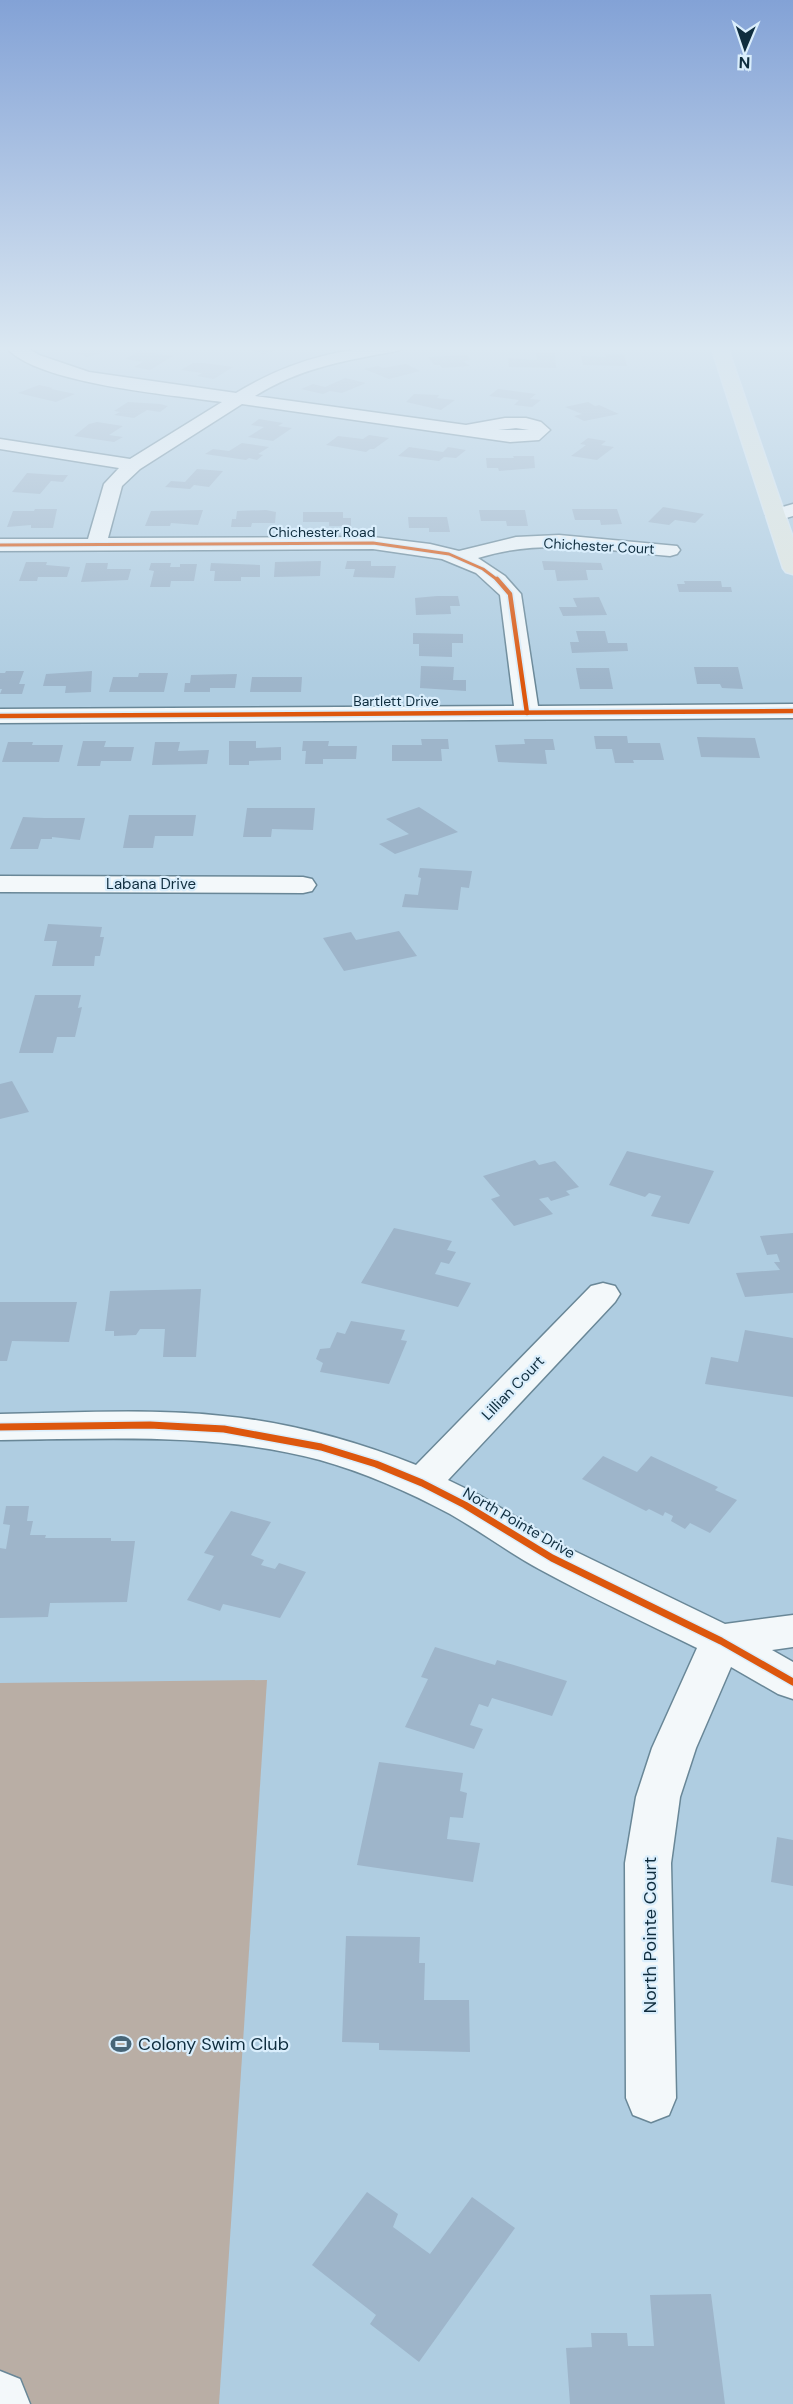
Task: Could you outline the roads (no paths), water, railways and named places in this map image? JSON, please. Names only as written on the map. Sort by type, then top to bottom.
[{"type":"main road","points":[[764,458],[787,514],[793,568]]},
{"type":"street","points":[[90,458],[133,465]]},
{"type":"street","points":[[96,544],[113,484],[144,458]]},
{"type":"street","name":"Chichester Court","points":[[458,558],[494,547],[569,541],[670,550]]},
{"type":"street","name":"Chichester Road","points":[[0,544],[373,543],[418,548],[458,558],[490,573],[503,584],[510,594],[527,713]]},
{"type":"street","name":"Bartlett Drive","points":[[0,716],[793,711]]},
{"type":"street","name":"Labana Drive","points":[[0,884],[303,885]]},
{"type":"street","name":"Lillian Court","points":[[422,1483],[603,1294]]},
{"type":"street","name":"North Pointe Drive","points":[[0,1427],[150,1425],[224,1429],[321,1447],[375,1464],[422,1483],[465,1505],[552,1558],[721,1641],[793,1682]]},
{"type":"street","points":[[721,1641],[793,1631]]},
{"type":"street","name":"North Pointe Court","points":[[651,2098],[648,1863],[658,1797],[674,1748],[721,1641]]},
{"type":"street","points":[[0,2399],[2,2404]]},
{"type":"place","name":"Colony Swim Club","points":[[121,2044]]}]
